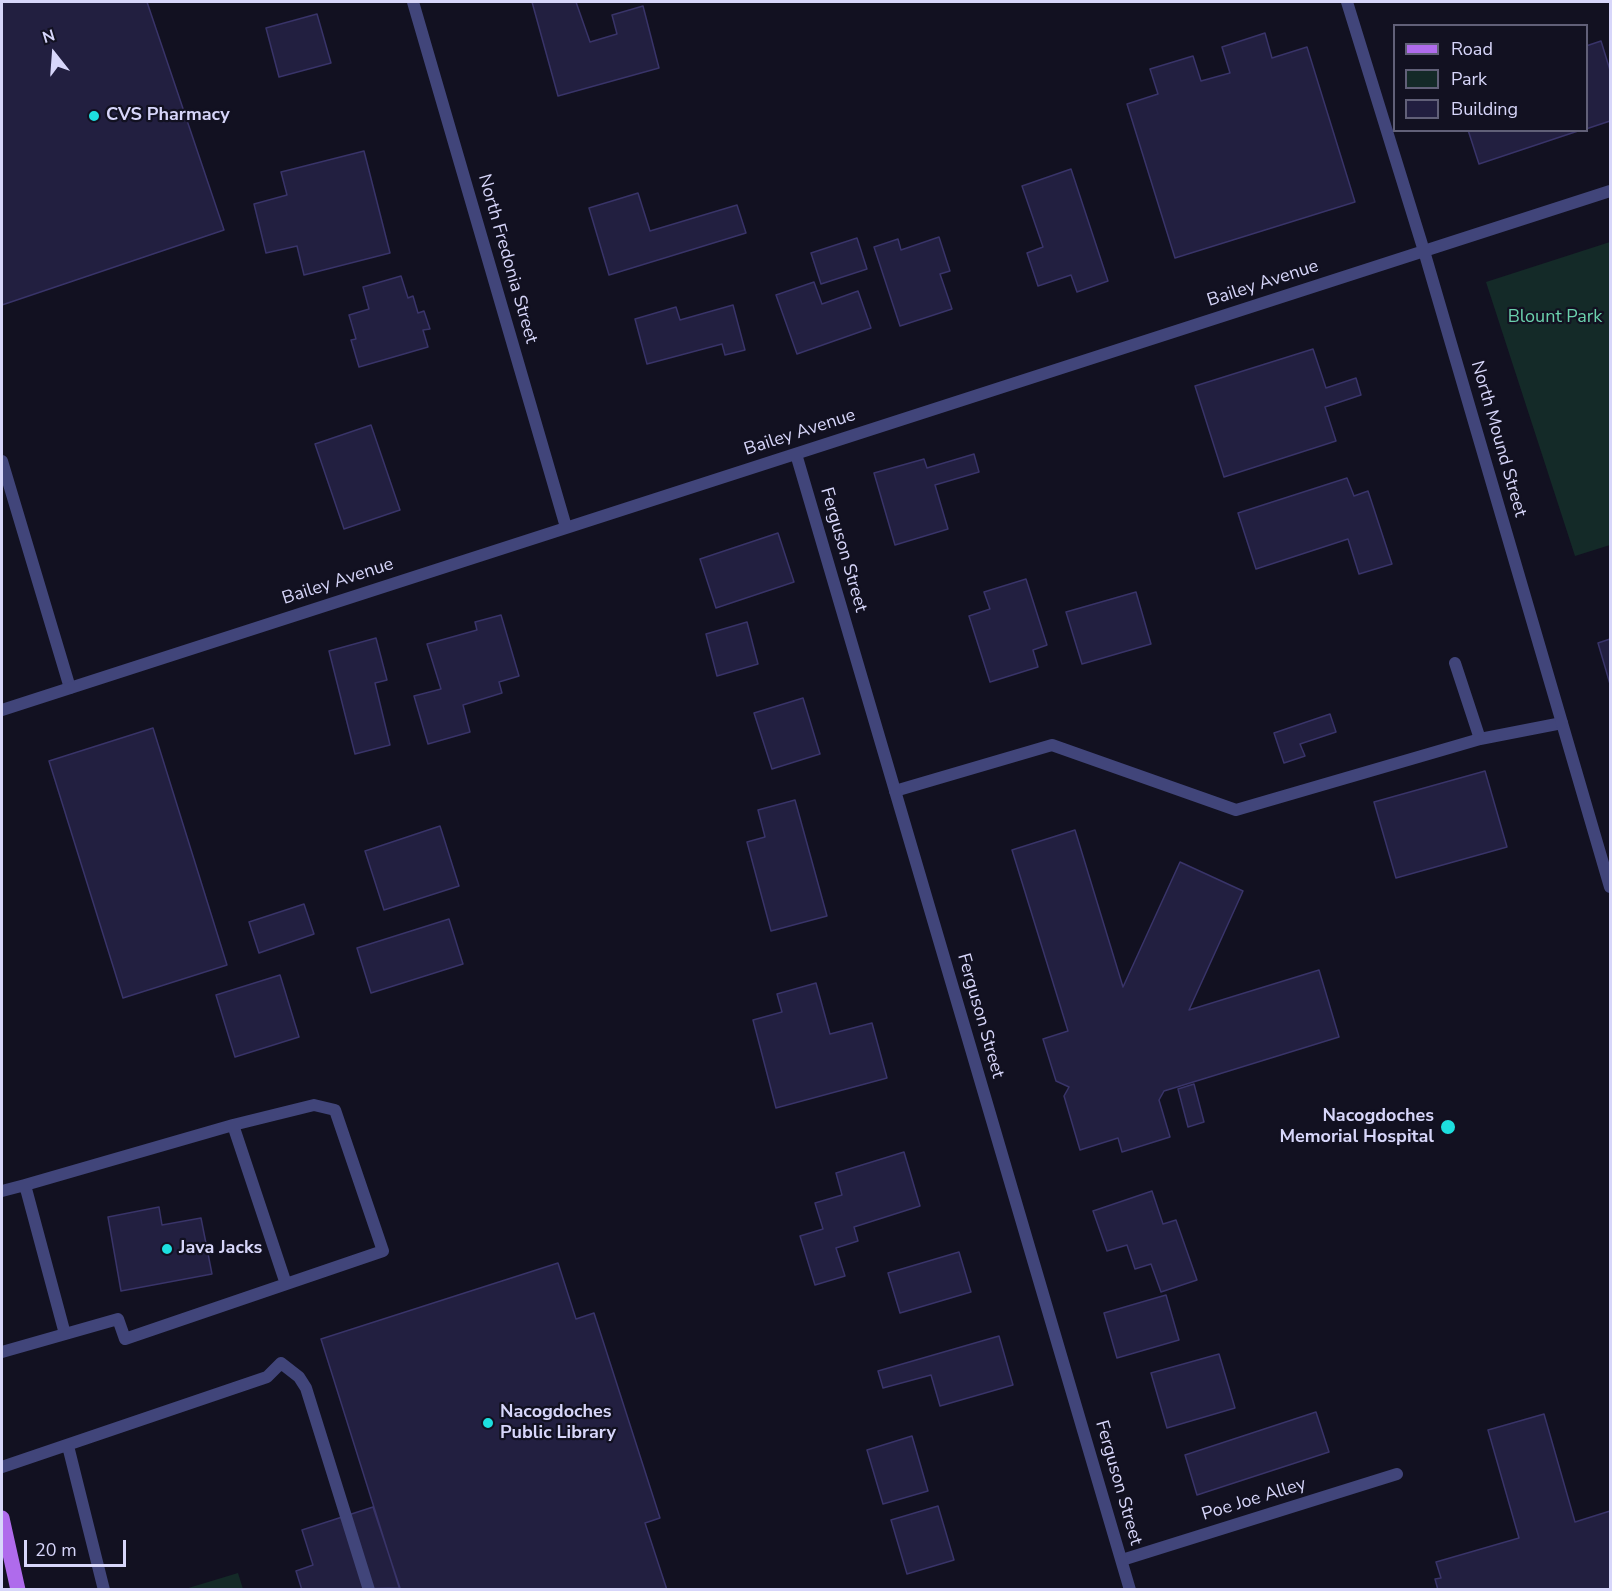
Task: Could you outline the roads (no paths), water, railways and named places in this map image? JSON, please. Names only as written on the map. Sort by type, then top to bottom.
[{"type":"main road","points":[[2,1518],[18,1590]]},
{"type":"street","name":"North Fredonia Street","points":[[413,2],[566,527]]},
{"type":"street","name":"North Mound Street","points":[[1347,2],[1425,251],[1611,887]]},
{"type":"street","name":"Bailey Avenue","points":[[2,710],[1611,191]]},
{"type":"street","name":"Ferguson Street","points":[[795,454],[1130,1590]]},
{"type":"street","points":[[2,460],[70,688]]},
{"type":"street","points":[[1455,663],[1480,739]]},
{"type":"street","points":[[895,791],[1052,745],[1236,810],[1480,739],[1562,723]]},
{"type":"street","points":[[2,1191],[233,1125],[314,1105],[335,1110],[383,1251],[125,1339],[118,1319],[2,1352]]},
{"type":"street","points":[[233,1125],[286,1284]]},
{"type":"street","points":[[25,1185],[65,1334]]},
{"type":"street","points":[[2,1467],[267,1377],[282,1363],[299,1377],[306,1388],[369,1590]]},
{"type":"street","points":[[68,1446],[104,1590]]},
{"type":"street","name":"Poe Joe Alley","points":[[1122,1560],[1397,1474]]},
{"type":"place","name":"CVS Pharmacy","points":[[94,116]]},
{"type":"place","name":"Nacogdoches Memorial Hospital","points":[[1448,1127]]},
{"type":"place","name":"Java Jacks","points":[[167,1249]]},
{"type":"place","name":"Nacogdoches Public Library","points":[[488,1423]]},
{"type":"park label","name":"Blount Park","points":[[1555,318]]}]
